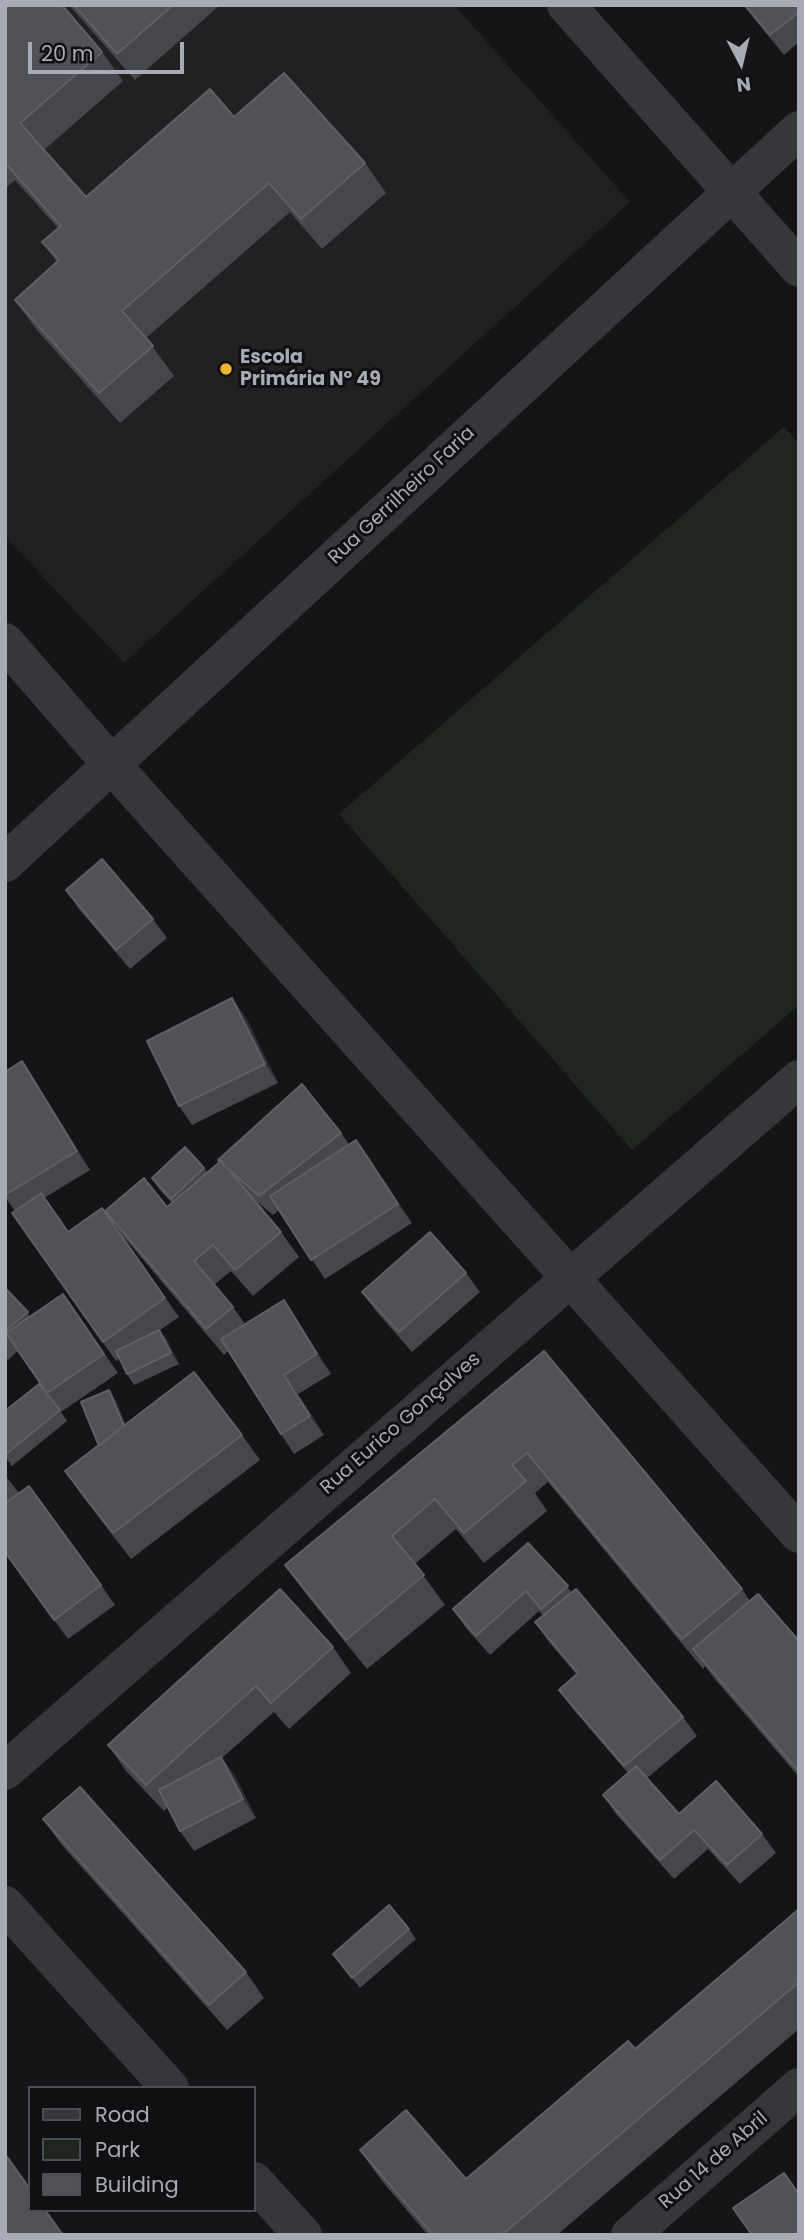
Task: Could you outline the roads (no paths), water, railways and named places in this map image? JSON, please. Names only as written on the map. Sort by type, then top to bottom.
[{"type":"street","points":[[566,5],[799,268]]},
{"type":"street","name":"Rua Gerrilheiro Faria","points":[[5,863],[799,130]]},
{"type":"street","points":[[5,642],[799,1534]]},
{"type":"street","name":"Rua Eurico Gonçalves","points":[[5,1771],[799,1079]]},
{"type":"street","points":[[5,1905],[168,2086]]},
{"type":"street","name":"Rua 14 de Abril","points":[[630,2235],[799,2087]]},
{"type":"street","points":[[256,2182],[303,2235]]},
{"type":"place","name":"Escola Primária Nº 49","points":[[226,369]]}]
